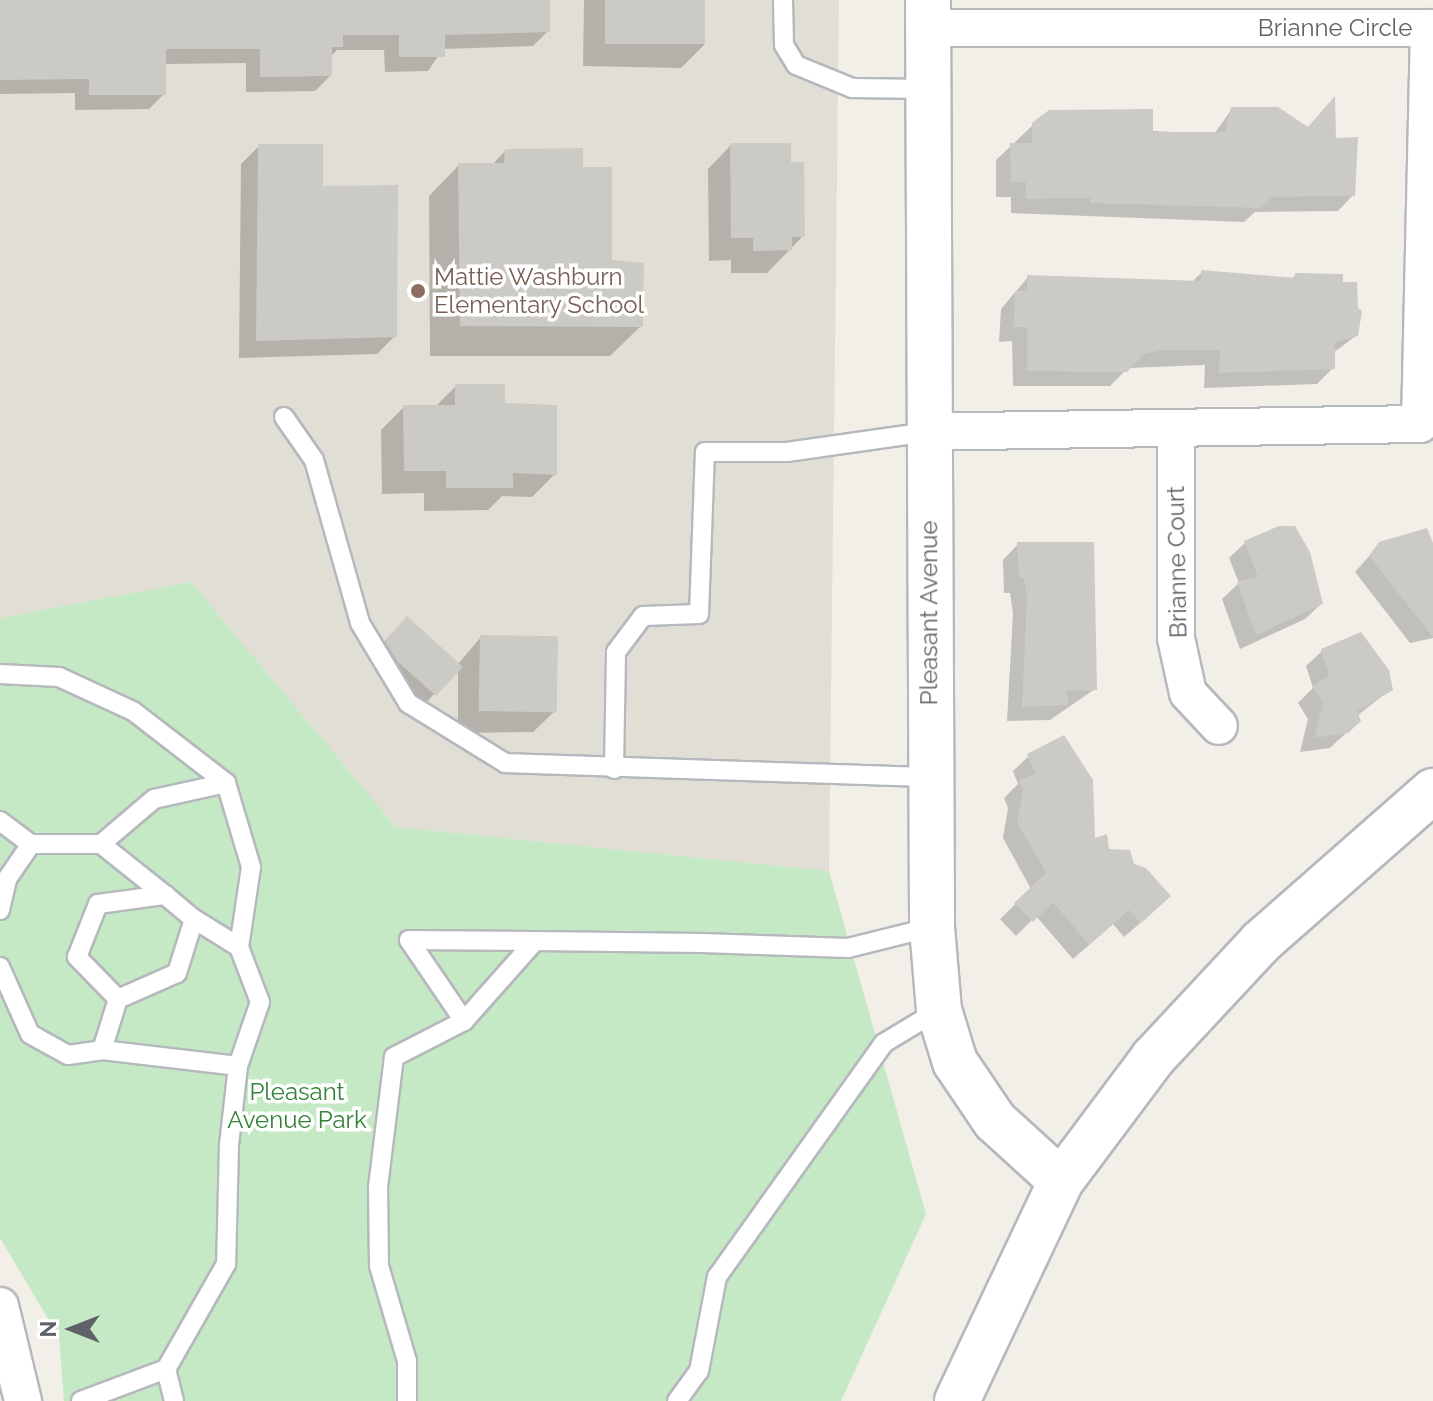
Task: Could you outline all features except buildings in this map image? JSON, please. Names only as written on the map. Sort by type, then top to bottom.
[{"type":"street","name":"Pleasant Avenue","points":[[928,14],[932,927],[939,1010],[955,1062],[995,1121],[1061,1181]]},
{"type":"street","name":"Brianne Circle","points":[[928,14],[1429,28],[1420,424],[1176,432],[928,432]]},
{"type":"street","name":"Brianne Court","points":[[1176,432],[1176,638],[1188,693],[1219,726]]},
{"type":"street","points":[[957,1401],[1061,1181],[1153,1058],[1261,942],[1433,791]]},
{"type":"street","points":[[0,1306],[23,1401]]},
{"type":"lane","points":[[783,0],[784,45],[796,65],[852,88],[928,89]]},
{"type":"lane","points":[[284,417],[314,460],[360,623],[408,703],[505,763],[614,769],[931,777]]},
{"type":"lane","points":[[614,769],[616,652],[643,616],[699,614],[705,452],[787,452],[928,432]]},
{"type":"lane","points":[[0,674],[59,677],[133,711],[226,783],[251,867],[239,947],[260,1002],[238,1066],[229,1145],[226,1264],[166,1369],[81,1401]]},
{"type":"lane","points":[[101,844],[154,799],[226,783]]},
{"type":"lane","points":[[0,821],[31,844],[101,844],[194,919],[239,947]]},
{"type":"lane","points":[[0,910],[7,879],[31,844]]},
{"type":"lane","points":[[118,999],[77,957],[98,904],[165,895]]},
{"type":"lane","points":[[102,1050],[118,999],[177,973],[194,919]]},
{"type":"lane","points":[[464,1021],[409,940],[848,948],[932,927]]},
{"type":"lane","points":[[407,1401],[407,1361],[379,1266],[378,1187],[394,1057],[464,1021],[535,941]]},
{"type":"lane","points":[[0,967],[30,1034],[68,1055],[102,1050],[238,1066]]},
{"type":"lane","points":[[677,1401],[699,1371],[717,1277],[884,1043],[939,1010]]},
{"type":"lane","points":[[166,1369],[174,1401]]},
{"type":"shaded area","name":"Mattie Washburn Elementary School","points":[[0,0],[839,0],[829,871],[396,827],[191,582],[0,618]]},
{"type":"green space","name":"Pleasant Avenue Park","points":[[191,582],[396,827],[829,871],[926,1214],[841,1401],[64,1401],[59,1337],[0,1238],[0,618]]},
{"type":"place","name":"Mattie Washburn Elementary School","points":[[418,291]]}]
